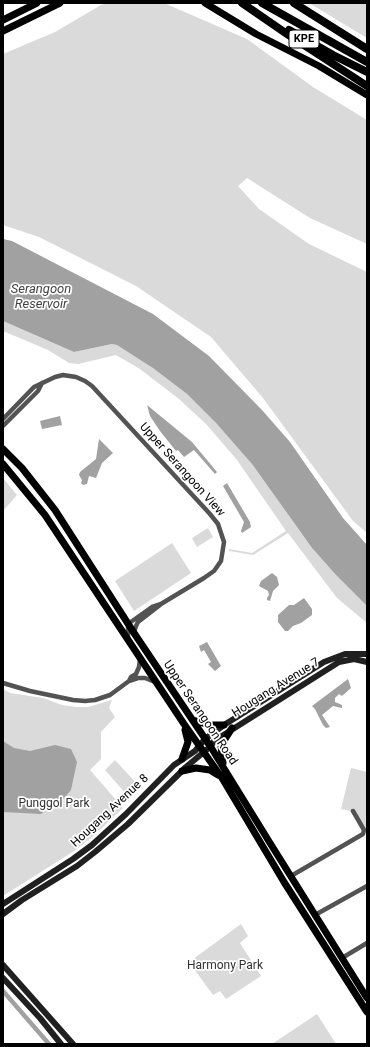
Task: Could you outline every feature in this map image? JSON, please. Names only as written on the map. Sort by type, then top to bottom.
[{"type":"highway","name":"KPE","points":[[243,3],[333,55],[367,72]]},
{"type":"highway","points":[[243,3],[287,34],[367,86]]},
{"type":"highway","name":"KPE","points":[[262,3],[367,62]]},
{"type":"highway","points":[[294,3],[367,49]]},
{"type":"main road","points":[[3,20],[37,3]]},
{"type":"main road","points":[[3,31],[60,3]]},
{"type":"main road","points":[[205,3],[256,34],[319,66],[367,95]]},
{"type":"main road","name":"Upper Serangoon Road","points":[[3,448],[22,468],[55,510],[128,624],[224,767],[367,998]]},
{"type":"main road","name":"Upper Serangoon Road","points":[[3,464],[45,515],[184,724],[222,778],[284,882],[367,1012]]},
{"type":"main road","name":"Hougang Avenue 7","points":[[205,739],[224,725],[324,662],[345,654],[367,654]]},
{"type":"main road","name":"Hougang Avenue 7","points":[[201,749],[210,746],[214,741],[232,728],[339,662],[354,659],[367,662]]},
{"type":"main road","points":[[192,720],[209,725],[224,725]]},
{"type":"main road","points":[[182,759],[188,742],[184,724]]},
{"type":"main road","points":[[224,767],[221,746],[232,728]]},
{"type":"main road","name":"Hougang Avenue 8","points":[[3,914],[22,900],[78,866],[128,824],[182,771],[201,749],[205,739]]},
{"type":"main road","name":"Hougang Avenue 8","points":[[3,904],[92,845],[182,759],[201,749]]},
{"type":"main road","points":[[182,771],[196,768],[210,770],[222,778]]},
{"type":"main road","points":[[3,965],[73,1044]]},
{"type":"main road","points":[[3,978],[40,1018],[61,1044]]},
{"type":"street","name":"Upper Serangoon View","points":[[3,419],[34,387],[54,377],[63,375],[76,377],[92,386],[218,524],[224,542],[221,560],[214,571],[161,604],[138,622],[134,633]]},
{"type":"street","points":[[3,426],[38,391],[42,383]]},
{"type":"street","name":"Upper Serangoon View","points":[[128,624],[152,608],[161,604]]},
{"type":"street","points":[[128,624],[128,640]]},
{"type":"street","points":[[3,683],[30,691],[73,700],[95,700],[110,695],[129,681],[138,670],[140,656]]},
{"type":"street","points":[[129,681],[143,677],[157,683]]},
{"type":"street","points":[[291,876],[363,834],[364,830],[353,811]]},
{"type":"street","points":[[315,915],[367,886]]},
{"type":"street","points":[[342,958],[367,944]]},
{"type":"green space","points":[[109,3],[164,3],[247,39],[313,87],[367,120],[367,244],[310,218],[247,178],[238,186],[259,209],[309,244],[367,272],[367,533],[353,521],[263,398],[211,337],[136,286],[39,237],[3,225],[3,54],[55,32],[101,5]]},
{"type":"green space","points":[[309,3],[367,3],[367,38]]},
{"type":"green space","points":[[3,321],[74,352],[112,344],[117,345],[147,363],[187,394],[216,423],[252,464],[312,548],[367,606],[367,623],[337,598],[288,533],[253,555],[229,551],[229,549],[252,553],[286,531],[237,460],[207,425],[179,399],[140,369],[116,355],[78,364],[69,363],[48,350],[3,331]]},
{"type":"green space","points":[[3,478],[17,495],[3,511]]},
{"type":"green space","points":[[208,528],[213,537],[197,547],[192,538]]},
{"type":"green space","points":[[172,543],[191,573],[134,611],[115,581]]},
{"type":"green space","name":"Punggol Park","points":[[3,689],[10,693],[43,698],[62,705],[76,707],[88,707],[112,700],[109,708],[115,717],[101,732],[101,759],[90,770],[123,808],[91,838],[74,851],[3,896]]},
{"type":"green space","points":[[115,760],[138,785],[127,795],[105,770]]},
{"type":"green space","points":[[351,768],[367,772],[367,830],[355,812],[341,809]]},
{"type":"green space","name":"Harmony Park","points":[[241,924],[248,936],[240,943],[261,976],[226,999],[220,991],[213,995],[189,962]]},
{"type":"green space","points":[[317,1014],[336,1044],[272,1044]]},
{"type":"water","name":"Serangoon Reservoir","points":[[3,239],[12,241],[153,314],[209,356],[262,410],[290,442],[343,518],[367,545],[367,606],[312,548],[252,464],[216,423],[187,394],[153,368],[117,345],[112,344],[74,352],[3,321]]},
{"type":"water","points":[[147,405],[192,442],[217,472],[215,474],[194,450],[184,457],[178,450],[176,451],[150,416]]},
{"type":"water","points":[[60,416],[62,425],[42,429],[40,421]]},
{"type":"water","points":[[99,439],[113,453],[102,463],[96,478],[89,476],[87,484],[83,485],[79,475],[80,472],[96,459]]},
{"type":"water","points":[[227,483],[250,522],[251,527],[242,533],[241,531],[244,522],[223,486]]},
{"type":"water","points":[[272,573],[277,577],[279,585],[273,591],[270,601],[267,600],[269,595],[268,591],[259,586],[261,581]]},
{"type":"water","points":[[304,598],[312,609],[312,615],[301,623],[293,626],[288,631],[285,631],[278,622],[278,615],[289,605],[294,605]]},
{"type":"water","points":[[207,642],[221,666],[215,671],[208,664],[211,662],[204,650],[201,652],[199,646]]},
{"type":"water","points":[[348,679],[351,688],[342,696],[339,694],[335,698],[335,702],[342,705],[342,708],[333,706],[322,715],[330,727],[326,728],[312,706]]},
{"type":"water","points":[[3,741],[14,748],[30,751],[55,745],[71,749],[77,762],[71,790],[56,807],[51,806],[41,814],[3,812]]},
{"type":"waterway","points":[[3,991],[49,1044]]}]
